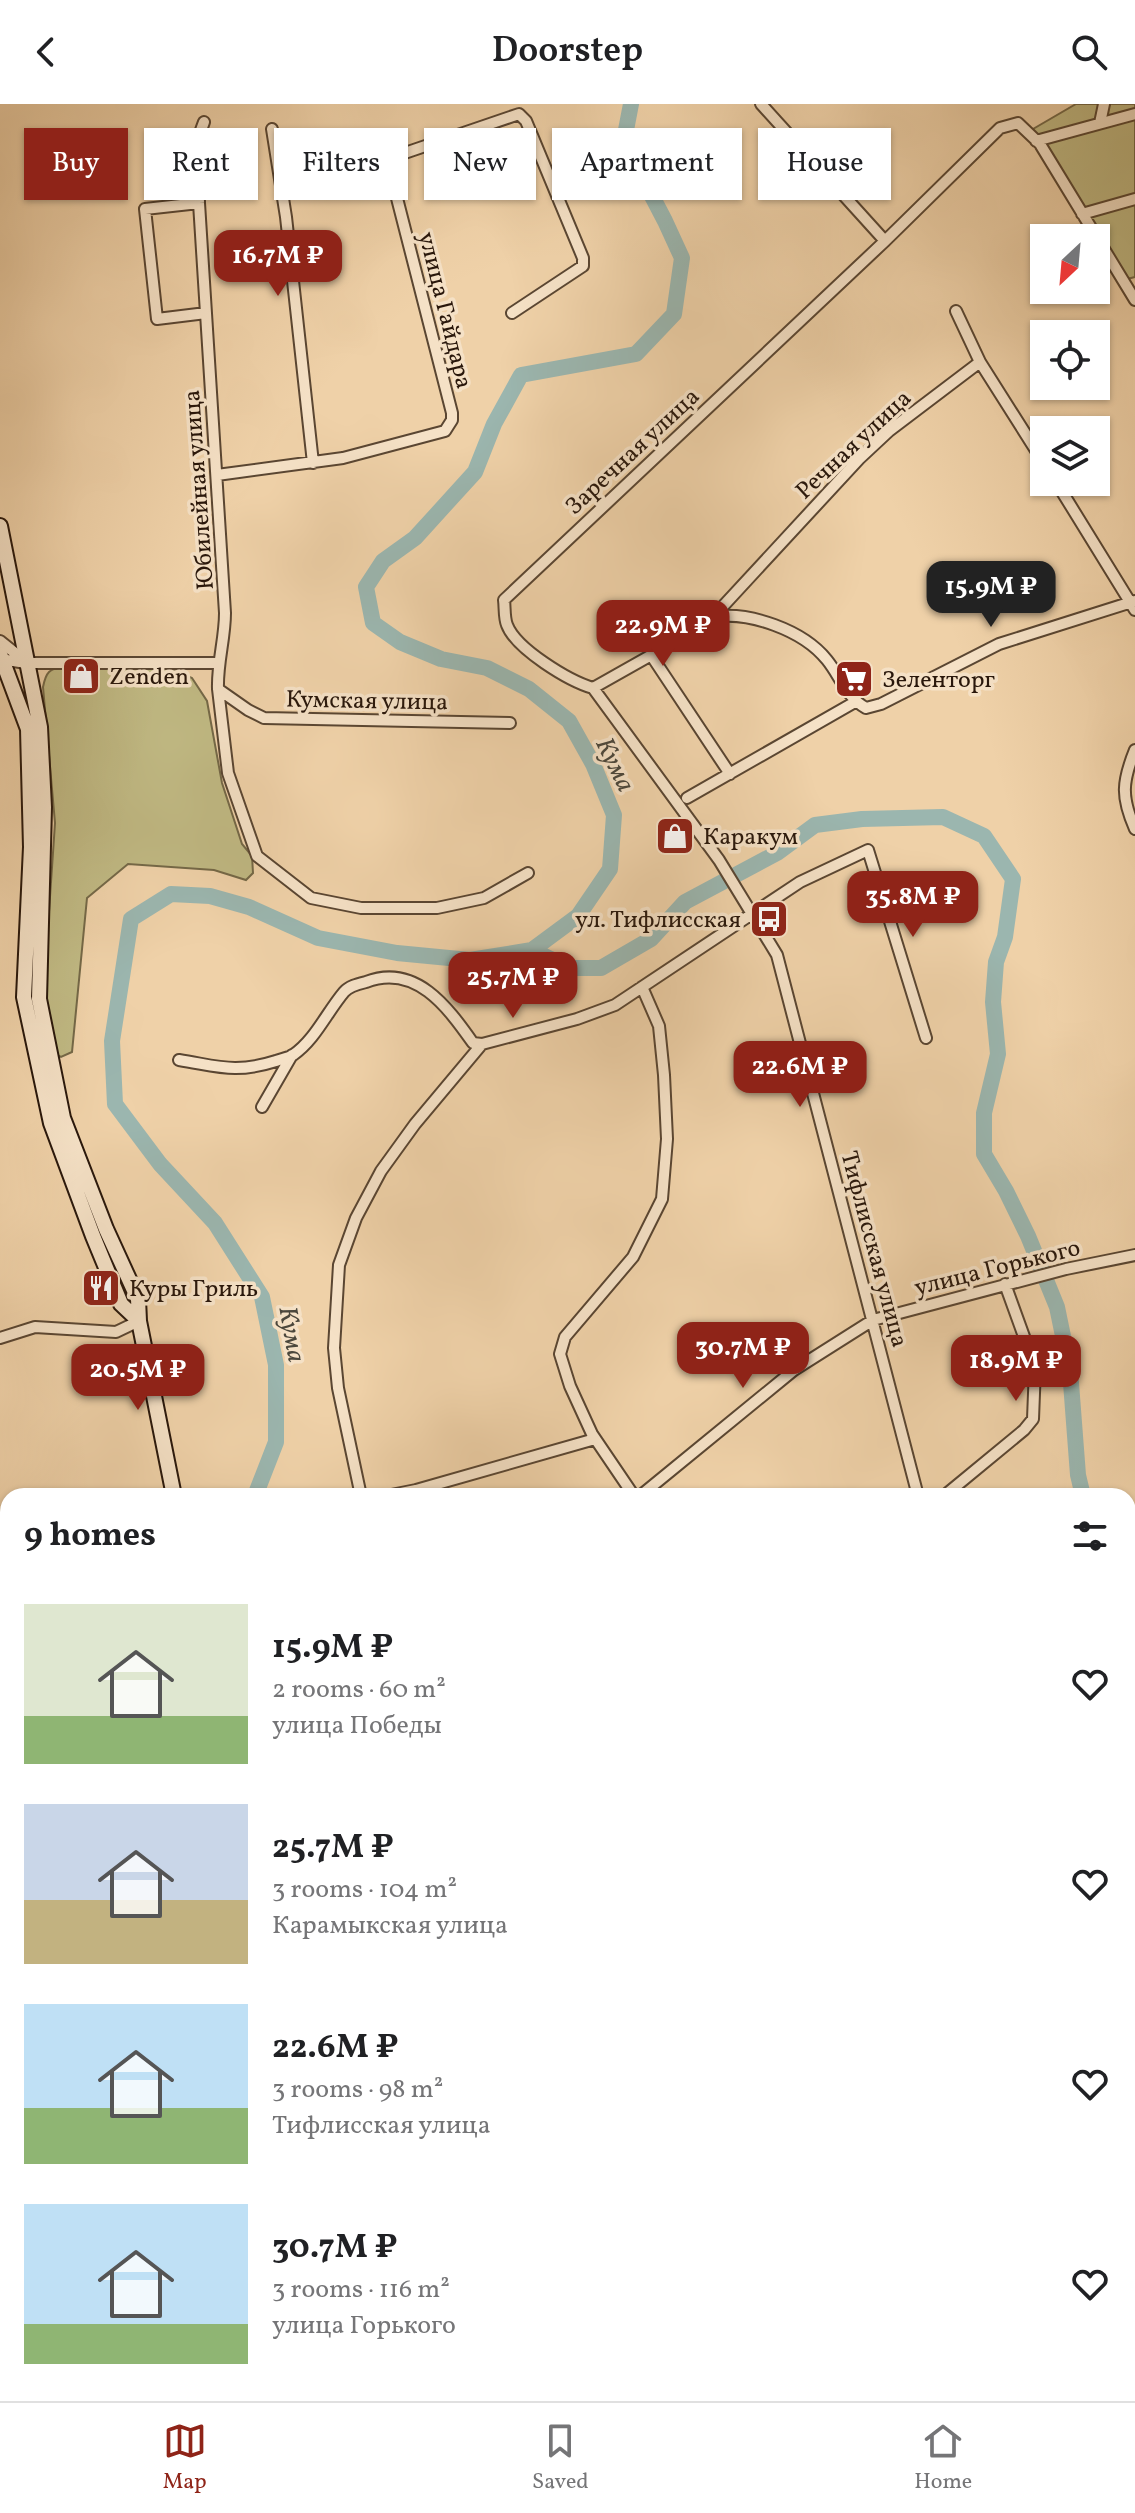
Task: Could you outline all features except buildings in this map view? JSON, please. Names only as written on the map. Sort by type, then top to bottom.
[{"type":"street","points":[[761,104],[885,241]]},
{"type":"street","points":[[1100,123],[1104,104]]},
{"type":"street","points":[[408,153],[512,115],[519,114],[526,121],[583,258],[583,266],[512,313]]},
{"type":"street","points":[[1135,114],[1036,141],[1130,283],[1135,300]]},
{"type":"street","name":"Юбилейная улица","points":[[204,122],[197,141],[199,203],[225,613],[225,630],[217,663],[218,689]]},
{"type":"street","name":"Заречная улица","points":[[593,688],[579,684],[519,643],[507,625],[504,600],[885,241],[1000,128],[1018,123],[1036,141]]},
{"type":"street","points":[[272,129],[286,217],[313,463]]},
{"type":"street","points":[[1082,214],[1135,199]]},
{"type":"street","name":"улица Гайдара","points":[[217,475],[343,458],[445,431],[452,420],[397,200]]},
{"type":"street","points":[[199,203],[145,209],[157,319],[206,313]]},
{"type":"street","points":[[956,311],[980,362],[1030,441]]},
{"type":"street","name":"Речная улица","points":[[593,688],[713,617],[859,459],[919,407],[980,362]]},
{"type":"street","points":[[713,617],[748,618],[793,635],[825,658],[855,702],[866,708],[879,705],[999,644],[1134,605],[1065,496]]},
{"type":"street","points":[[0,526],[40,727],[44,807],[39,999],[63,1118],[106,1229],[138,1299],[139,1321],[172,1488]]},
{"type":"street","points":[[0,641],[26,663]]},
{"type":"street","points":[[651,655],[730,774]]},
{"type":"street","points":[[0,657],[26,663],[217,663]]},
{"type":"street","points":[[0,657],[28,729],[31,847],[24,997],[51,1123],[121,1304],[139,1321]]},
{"type":"street","name":"Тифлисская улица","points":[[593,688],[719,860],[777,955],[916,1488]]},
{"type":"street","points":[[218,689],[228,773],[257,856],[311,898],[361,908],[437,908],[484,898],[528,873]]},
{"type":"street","name":"Кумская улица","points":[[218,689],[264,718],[510,723]]},
{"type":"street","points":[[687,798],[855,702]]},
{"type":"street","points":[[1135,750],[1126,771],[1125,806],[1135,829]]},
{"type":"street","points":[[262,1107],[292,1055],[347,989],[378,977],[407,978],[426,988],[455,1017],[473,1043],[482,1044],[577,1019],[615,1005],[800,882],[868,850],[926,1038]]},
{"type":"street","points":[[629,1488],[595,1439],[570,1386],[560,1354],[565,1337],[633,1257],[662,1199],[667,1139],[664,1075],[659,1026],[642,987]]},
{"type":"street","points":[[359,1488],[338,1388],[334,1348],[339,1265],[356,1218],[381,1171],[415,1124],[482,1044]]},
{"type":"street","points":[[179,1060],[238,1070],[292,1055]]},
{"type":"street","name":"улица Горького","points":[[650,1488],[794,1370],[873,1320],[1005,1284],[1135,1255]]},
{"type":"street","points":[[954,1488],[1033,1419],[1035,1367],[1005,1284]]},
{"type":"street","points":[[0,1337],[35,1327],[116,1332],[139,1321]]},
{"type":"street","points":[[423,1488],[595,1439]]},
{"type":"shaded area","points":[[1076,104],[1135,104],[1135,277],[1127,279],[1110,252],[1110,224],[1093,224],[1033,129]]},
{"type":"shaded area","points":[[64,666],[170,668],[192,678],[207,701],[222,783],[242,844],[252,856],[253,873],[246,880],[214,870],[128,864],[87,898],[72,1052],[61,1057],[57,1055],[46,1008],[45,971],[55,823],[43,687],[49,672]]},
{"type":"waterway","name":"Кума","points":[[258,1488],[276,1442],[276,1365],[262,1297],[215,1223],[160,1164],[115,1104],[112,1041],[131,919],[171,894],[210,896],[249,907],[318,938],[397,953],[470,960],[532,950],[578,916],[610,869],[614,815],[593,764],[569,721],[529,689],[487,668],[441,659],[400,642],[373,623],[366,587],[383,561],[415,538],[475,472],[494,424],[521,375],[636,354],[674,314],[682,258],[642,177],[626,130],[631,104]]},
{"type":"waterway","points":[[532,950],[569,968],[601,968],[651,939],[685,902],[777,853],[815,825],[862,819],[943,817],[984,836],[1013,879],[1005,937],[996,962],[993,1002],[998,1054],[984,1113],[984,1154],[1028,1236],[1057,1307],[1070,1370],[1081,1488]]},
{"type":"place","name":"Zenden","points":[[81,676]]},
{"type":"place","name":"Зеленторг","points":[[854,679]]},
{"type":"place","name":"Каракум","points":[[675,836]]},
{"type":"place","name":"ул. Тифлисская","points":[[769,919]]},
{"type":"place","name":"Куры Гриль","points":[[101,1288]]}]
